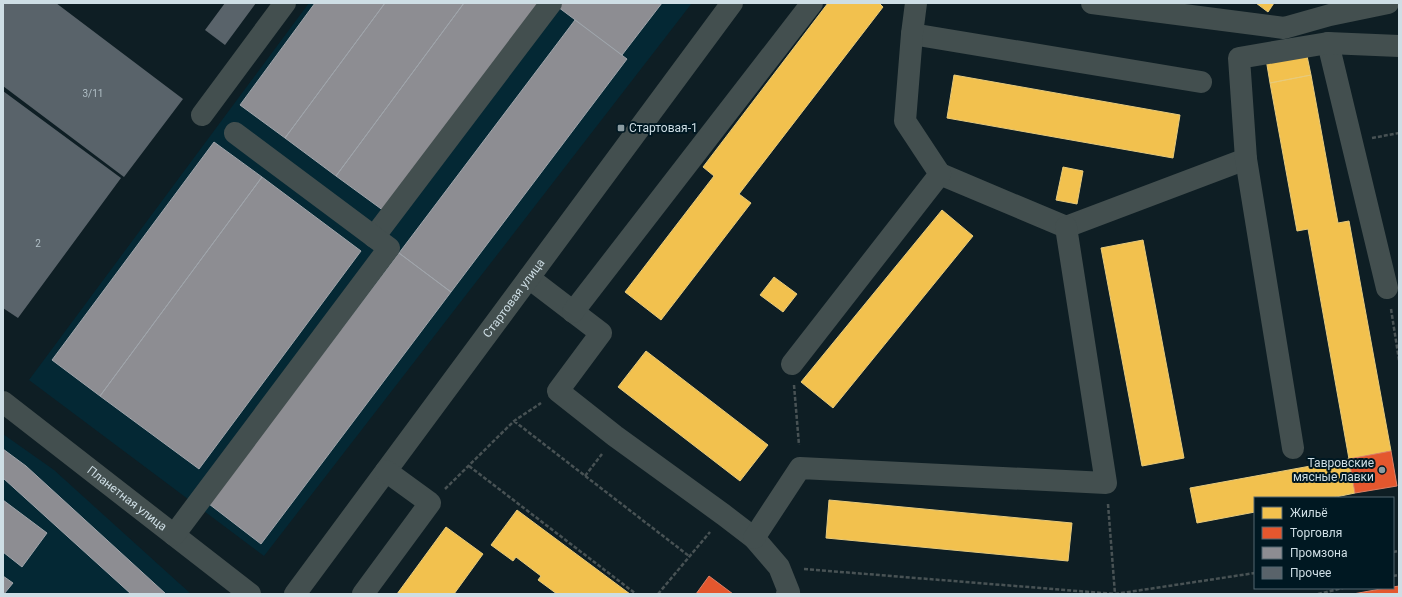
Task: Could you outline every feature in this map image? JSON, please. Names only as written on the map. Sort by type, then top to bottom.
[{"type":"street","points":[[202,114],[285,3]]},
{"type":"street","points":[[374,237],[551,3]]},
{"type":"street","name":"Стартовая улица","points":[[295,594],[732,3]]},
{"type":"street","points":[[573,312],[812,3]]},
{"type":"street","points":[[916,3],[905,121],[940,174],[1066,227],[1246,159]]},
{"type":"street","points":[[1092,3],[1284,28],[1329,9],[1388,3]]},
{"type":"street","points":[[912,34],[1201,82]]},
{"type":"street","points":[[1328,43],[1387,288]]},
{"type":"street","points":[[1293,448],[1246,159],[1239,58],[1328,43],[1399,46]]},
{"type":"street","points":[[174,535],[389,248],[235,133]]},
{"type":"street","points":[[792,364],[940,174]]},
{"type":"street","points":[[754,538],[800,468],[1106,483],[1066,227]]},
{"type":"street","points":[[529,278],[601,333],[558,390],[615,436],[754,538],[779,568],[789,593]]},
{"type":"street","name":"Планетная улица","points":[[3,402],[250,594]]},
{"type":"street","points":[[363,594],[430,503],[386,471]]},
{"type":"path","points":[[1387,288],[1399,360]]},
{"type":"path","points":[[792,364],[800,468]]},
{"type":"path","points":[[430,503],[514,421],[558,390]]},
{"type":"path","points":[[514,421],[689,556]]},
{"type":"path","points":[[585,476],[615,436]]},
{"type":"path","points":[[469,466],[636,594]]},
{"type":"path","points":[[1106,483],[1115,594]]},
{"type":"path","points":[[658,594],[724,515]]},
{"type":"path","points":[[779,568],[1115,594],[1254,573]]},
{"type":"path","points":[[1318,594],[1339,589]]},
{"type":"shaded area","points":[[309,3],[692,3],[264,556],[29,380]]},
{"type":"shaded area","points":[[3,434],[54,470],[191,594],[3,594]]},
{"type":"building: Жильё","points":[[828,3],[879,3],[883,7],[739,194],[751,203],[661,320],[625,292],[714,176],[703,167]]},
{"type":"building: Жильё","points":[[1256,3],[1274,3],[1268,12]]},
{"type":"building: Жильё","points":[[1306,51],[1311,75],[1270,83],[1266,59]]},
{"type":"building: Жильё","points":[[954,75],[1180,115],[1173,158],[947,118]]},
{"type":"building: Жильё","points":[[1311,75],[1338,223],[1349,221],[1391,451],[1349,459],[1308,229],[1297,231],[1270,83]]},
{"type":"building: Жильё","points":[[1063,167],[1083,171],[1077,204],[1056,200]]},
{"type":"building: Жильё","points":[[942,210],[973,236],[833,408],[801,382]]},
{"type":"building: Жильё","points":[[1143,240],[1184,458],[1142,466],[1101,248]]},
{"type":"building: Жильё","points":[[774,277],[797,294],[783,312],[760,295]]},
{"type":"building: Жильё","points":[[646,351],[768,445],[740,481],[618,387]]},
{"type":"building: Жильё","points":[[1349,459],[1355,493],[1336,497],[1254,497],[1254,512],[1197,523],[1190,488]]},
{"type":"building: Жильё","points":[[829,500],[1072,523],[1068,561],[826,538]]},
{"type":"building: Жильё","points":[[517,510],[630,594],[557,594],[538,580],[541,576],[516,557],[513,561],[491,545]]},
{"type":"building: Жильё","points":[[446,527],[483,554],[454,594],[397,594]]},
{"type":"building: Торговля","points":[[1391,451],[1397,486],[1355,493],[1349,459]]},
{"type":"building: Торговля","points":[[709,576],[733,594],[696,594]]},
{"type":"building: Торговля","points":[[1399,586],[1399,594],[1353,594],[1380,589],[1394,589],[1394,587]]},
{"type":"building: Промзона","points":[[315,3],[385,3],[285,138],[240,105]]},
{"type":"building: Промзона","points":[[385,3],[464,3],[336,176],[285,138]]},
{"type":"building: Промзона","points":[[464,3],[539,3],[384,211],[336,176]]},
{"type":"building: Промзона","points":[[560,3],[662,3],[622,55],[558,7]]},
{"type":"building: Промзона","points":[[575,20],[627,59],[451,292],[399,253]]},
{"type":"building: Промзона","points":[[214,142],[262,177],[100,396],[52,360]]},
{"type":"building: Промзона","points":[[262,177],[361,251],[199,469],[100,396]]},
{"type":"building: Промзона","points":[[399,253],[451,292],[261,544],[209,504]]},
{"type":"building: Промзона","points":[[3,449],[26,466],[166,594],[131,594],[3,478]]},
{"type":"building: Промзона","points":[[3,500],[47,533],[22,567],[3,552]]},
{"type":"building: Промзона","points":[[3,576],[13,583],[4,594],[3,594]]},
{"type":"building: Прочее","points":[[3,3],[56,3],[183,99],[124,177],[3,86]]},
{"type":"building: Прочее","points":[[225,3],[256,3],[225,45],[205,30]]},
{"type":"building: Прочее","points":[[3,91],[121,178],[18,318],[3,308]]},
{"type":"place","name":"Стартовая-1","points":[[621,128]]},
{"type":"place","name":"Тавровские мясные лавки","points":[[1382,470]]}]
